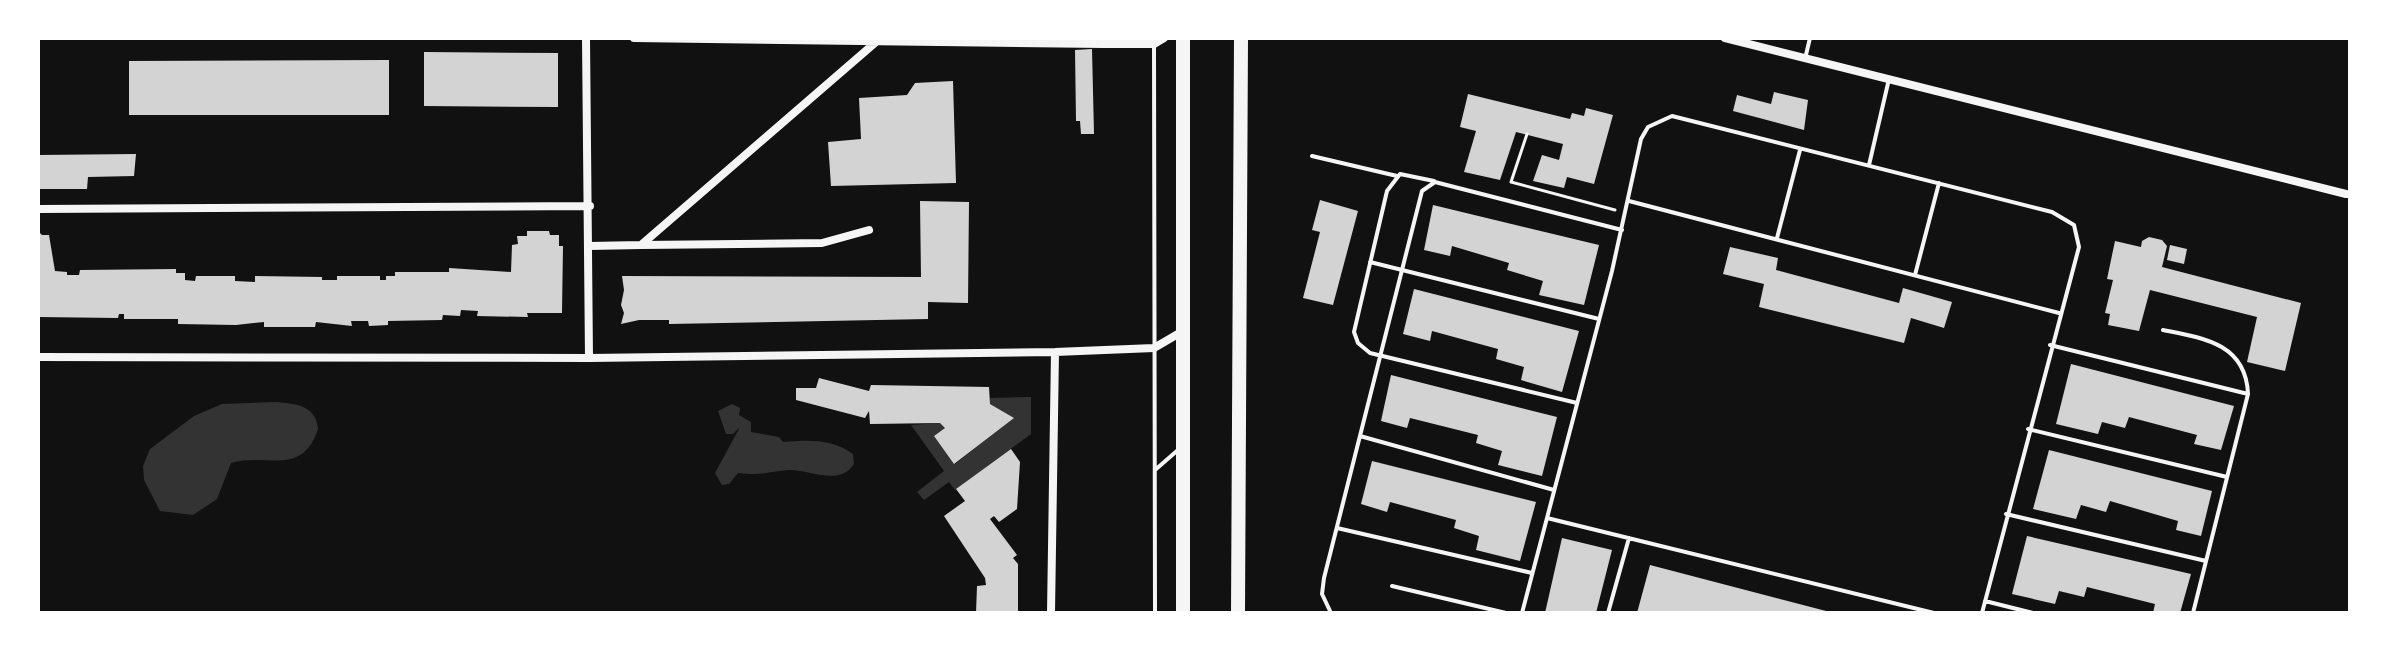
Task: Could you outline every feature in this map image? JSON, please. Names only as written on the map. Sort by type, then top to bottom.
[{"type":"main road","points":[[1183,38],[1183,613]]},
{"type":"main road","points":[[1238,613],[1241,38]]},
{"type":"street","points":[[586,38],[590,206],[589,358]]},
{"type":"street","points":[[634,38],[1154,44],[1164,38]]},
{"type":"street","points":[[1725,38],[2346,194]]},
{"type":"street","points":[[641,245],[876,42]]},
{"type":"street","points":[[38,209],[590,206]]},
{"type":"street","points":[[589,246],[822,243],[869,230]]},
{"type":"street","points":[[38,357],[589,358],[1055,352],[1154,348],[1183,331]]},
{"type":"street","points":[[1051,613],[1055,352]]},
{"type":"lane","points":[[1805,59],[1810,38]]},
{"type":"lane","points":[[1154,44],[1155,613]]},
{"type":"lane","points":[[1869,165],[1889,79]]},
{"type":"lane","points":[[1522,613],[1622,230],[1641,139],[1648,127],[1672,116],[2052,212],[2074,225],[2079,247],[2050,345],[1982,613]]},
{"type":"lane","points":[[1777,238],[1800,150]]},
{"type":"lane","points":[[1312,156],[1397,176],[1408,173],[1622,230]]},
{"type":"lane","points":[[1397,176],[1384,202],[1354,332],[1363,349],[1577,403]]},
{"type":"lane","points":[[1331,613],[1322,594],[1359,436],[1419,196],[1435,182]]},
{"type":"lane","points":[[1915,275],[1939,183]]},
{"type":"lane","points":[[1629,201],[2059,313]]},
{"type":"lane","points":[[1370,262],[1599,319]]},
{"type":"lane","points":[[2163,330],[2218,343],[2235,354],[2248,382],[2248,394],[2193,613]]},
{"type":"lane","points":[[2050,345],[2248,394]]},
{"type":"lane","points":[[2028,429],[2227,477]]},
{"type":"lane","points":[[1359,436],[1554,490]]},
{"type":"lane","points":[[1155,470],[1183,446]]},
{"type":"lane","points":[[2006,514],[2206,561]]},
{"type":"lane","points":[[1547,518],[1934,613]]},
{"type":"lane","points":[[1337,528],[1532,573]]},
{"type":"lane","points":[[1608,613],[1629,538]]},
{"type":"lane","points":[[1392,586],[1506,613]]},
{"type":"lane","points":[[1985,601],[2033,613]]},
{"type":"lane","points":[[1899,613],[1901,604]]},
{"type":"path","points":[[1527,134],[1511,182],[1626,213]]},
{"type":"shaded area","points":[[1031,397],[1031,434],[955,490],[949,482],[924,500],[917,492],[944,471],[911,425],[940,423],[945,428],[934,436],[955,464],[1013,418],[990,404],[990,398]]},
{"type":"shaded area","points":[[276,402],[304,407],[313,415],[318,429],[303,453],[282,460],[231,463],[217,499],[193,515],[160,511],[144,480],[143,466],[150,449],[194,416],[222,404]]},
{"type":"shaded area","points":[[732,404],[740,408],[739,415],[751,422],[751,432],[779,437],[783,442],[810,441],[836,445],[853,454],[854,464],[848,471],[832,476],[797,470],[738,473],[729,484],[722,485],[715,473],[740,427],[733,434],[726,434],[718,411]]},
{"type":"building","points":[[1092,49],[1094,134],[1081,134],[1080,121],[1076,121],[1075,50]]},
{"type":"building","points":[[424,52],[558,53],[558,107],[424,106]]},
{"type":"building","points":[[389,60],[389,115],[129,115],[129,61]]},
{"type":"building","points":[[953,81],[956,183],[831,186],[828,142],[861,139],[859,98],[907,95],[915,83]]},
{"type":"building","points":[[1774,92],[1808,100],[1804,130],[1733,111],[1737,95],[1771,104]]},
{"type":"building","points":[[1468,94],[1570,119],[1572,113],[1584,116],[1586,108],[1613,115],[1594,184],[1567,177],[1564,188],[1533,181],[1542,155],[1559,160],[1563,144],[1516,132],[1500,180],[1464,172],[1476,131],[1460,127]]},
{"type":"building","points":[[136,154],[134,176],[88,177],[87,189],[38,189],[38,155]]},
{"type":"building","points":[[1320,200],[1358,211],[1333,305],[1303,298],[1320,232],[1312,230]]},
{"type":"building","points":[[920,201],[969,202],[968,303],[928,302],[928,319],[669,324],[669,320],[639,320],[621,324],[624,313],[621,305],[624,290],[622,276],[921,277]]},
{"type":"building","points":[[1433,205],[1599,245],[1584,305],[1539,295],[1543,281],[1507,270],[1509,263],[1452,246],[1450,256],[1424,250]]},
{"type":"building","points":[[38,231],[49,235],[55,271],[67,272],[67,275],[79,275],[80,270],[176,269],[176,273],[185,273],[185,280],[195,281],[196,276],[235,276],[235,281],[255,282],[255,276],[337,280],[337,276],[380,276],[380,280],[386,280],[386,276],[395,276],[395,272],[449,272],[449,268],[511,272],[512,245],[518,244],[517,236],[527,236],[527,231],[549,231],[550,235],[559,235],[559,246],[563,246],[562,313],[527,313],[528,317],[477,316],[478,311],[461,310],[460,316],[443,315],[442,320],[388,321],[388,325],[369,326],[368,321],[351,321],[352,326],[316,322],[315,327],[264,327],[264,322],[178,324],[178,319],[124,319],[124,314],[119,314],[118,318],[38,317]]},
{"type":"building","points":[[2149,237],[2162,240],[2167,246],[2162,267],[2301,303],[2285,371],[2247,362],[2257,317],[2150,290],[2139,331],[2108,325],[2110,314],[2105,313],[2113,280],[2107,279],[2115,241],[2141,247],[2142,241]]},
{"type":"building","points":[[2170,245],[2187,249],[2184,264],[2167,260]]},
{"type":"building","points":[[1730,247],[1778,258],[1776,270],[1899,303],[1903,288],[1952,302],[1944,328],[1911,318],[1904,343],[1759,307],[1764,284],[1723,274]]},
{"type":"building","points":[[1414,289],[1579,331],[1562,392],[1521,380],[1524,367],[1496,359],[1498,349],[1432,331],[1430,341],[1403,334]]},
{"type":"building","points":[[2071,364],[2234,406],[2221,450],[2194,444],[2197,435],[2129,417],[2125,428],[2102,422],[2098,434],[2056,424]]},
{"type":"building","points":[[1391,375],[1557,417],[1542,476],[1498,465],[1502,451],[1476,443],[1478,435],[1410,418],[1407,428],[1381,421]]},
{"type":"building","points":[[819,378],[869,391],[871,385],[989,387],[990,404],[1014,418],[954,464],[934,436],[945,428],[940,423],[870,424],[869,411],[865,418],[796,400],[796,388],[816,388]]},
{"type":"building","points":[[1011,449],[1020,462],[1017,509],[999,522],[994,516],[990,519],[1017,555],[1013,558],[1018,564],[1018,613],[976,613],[977,586],[986,585],[985,578],[944,516],[965,501],[956,489]]},
{"type":"building","points":[[2049,450],[2212,491],[2201,536],[2176,530],[2178,521],[2110,501],[2106,512],[2081,505],[2076,519],[2033,509]]},
{"type":"building","points":[[1372,461],[1536,502],[1520,561],[1476,550],[1479,536],[1454,528],[1456,520],[1390,502],[1387,512],[1361,504]]},
{"type":"building","points":[[2027,536],[2191,574],[2180,613],[2153,613],[2155,604],[2087,587],[2084,597],[2059,591],[2055,604],[2012,594]]},
{"type":"building","points":[[1562,538],[1612,550],[1596,613],[1545,613]]},
{"type":"building","points":[[1650,565],[1830,612],[1830,613],[1637,613]]}]
